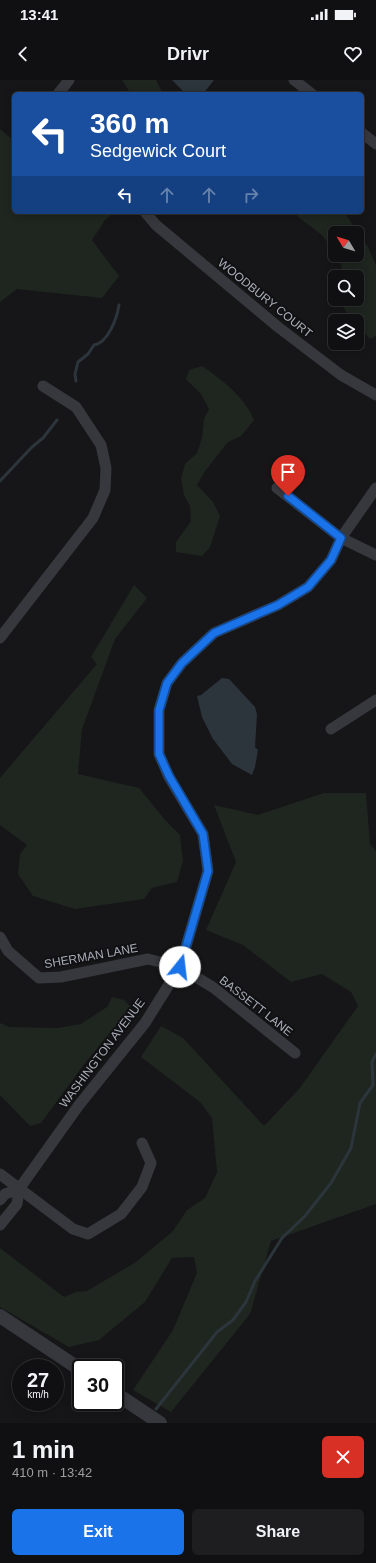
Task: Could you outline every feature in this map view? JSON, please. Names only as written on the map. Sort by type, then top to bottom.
[{"type":"street","points":[[60,92],[69,80]]},
{"type":"street","points":[[294,80],[309,92]]},
{"type":"street","points":[[364,135],[376,144]]},
{"type":"street","name":"WOODBURY COURT","points":[[147,214],[156,225],[278,327],[341,375],[376,395]]},
{"type":"street","points":[[0,638],[93,518],[105,490],[106,468],[101,445],[76,407],[43,386]]},
{"type":"street","points":[[277,488],[341,538],[376,555]]},
{"type":"street","name":"WASHINGTON AVENUE","points":[[0,1225],[17,1204],[19,1189],[79,1105],[145,1022],[180,967],[208,871],[203,834],[169,776],[159,754],[159,710],[167,683],[182,663],[214,633],[278,605],[308,587],[331,560],[341,538],[376,488]]},
{"type":"street","points":[[331,729],[376,700]]},
{"type":"street","name":"SHERMAN LANE","points":[[0,937],[8,951],[39,978],[61,977],[148,959],[180,967]]},
{"type":"street","name":"BASSETT LANE","points":[[180,967],[214,988],[295,1053]]},
{"type":"street","points":[[0,1174],[73,1229],[88,1234],[121,1214],[142,1187],[151,1164],[142,1144]]},
{"type":"street","name":"WASHINGTON AVENUE","points":[[0,1200],[5,1194],[19,1189]]},
{"type":"street","points":[[0,1316],[72,1364]]},
{"type":"street","points":[[124,1399],[160,1423]]},
{"type":"shaded area","points":[[122,80],[156,80],[162,92],[130,92]]},
{"type":"shaded area","points":[[172,80],[214,80],[205,92],[184,92]]},
{"type":"shaded area","points":[[0,129],[12,139],[12,214],[112,214],[105,220],[92,240],[119,276],[102,298],[17,289],[0,302]]},
{"type":"shaded area","points":[[298,214],[345,214],[354,226],[328,226],[328,243],[322,235],[297,216]]},
{"type":"shaded area","points":[[364,241],[376,265],[376,336],[370,339],[364,332],[364,314],[348,314],[343,306],[364,306],[364,270],[342,270],[340,262],[364,262]]},
{"type":"shaded area","points":[[202,366],[239,396],[254,420],[241,436],[228,442],[205,471],[197,485],[213,502],[220,516],[210,547],[202,556],[176,552],[176,542],[191,521],[190,506],[184,495],[181,478],[185,464],[197,453],[202,438],[204,419],[209,409],[201,394],[186,379],[189,370]]},
{"type":"shaded area","points":[[134,585],[147,598],[115,639],[82,729],[78,774],[139,788],[165,820],[180,835],[183,861],[177,882],[152,888],[144,899],[75,909],[33,896],[18,874],[20,854],[27,845],[0,825],[0,778],[97,664],[91,657]]},
{"type":"shaded area","points":[[222,678],[229,679],[255,707],[257,714],[255,747],[258,750],[252,775],[232,764],[213,739],[202,717],[197,696],[201,695]]},
{"type":"shaded area","points":[[324,793],[366,793],[370,844],[376,851],[376,1204],[271,1241],[250,1314],[171,1412],[133,1390],[173,1330],[197,1273],[194,1257],[172,1258],[145,1302],[99,1340],[69,1347],[0,1307],[0,1248],[64,1297],[76,1292],[87,1291],[136,1262],[173,1231],[187,1210],[205,1198],[217,1172],[212,1118],[200,1102],[141,1057],[161,1026],[183,1038],[264,1126],[299,1089],[358,1006],[351,992],[322,974],[291,982],[243,945],[206,930],[236,862],[214,805],[258,815]]},
{"type":"shaded area","points":[[112,997],[124,1000],[131,1007],[85,1063],[41,1123],[30,1126],[0,1095],[0,1023],[9,1027],[58,1028],[81,1024],[107,1007]]},
{"type":"waterway","points":[[76,381],[75,374],[78,362],[88,354],[94,345],[104,340],[108,335],[114,323],[119,305]]},
{"type":"waterway","points":[[0,481],[32,447],[43,438],[57,420]]},
{"type":"waterway","points":[[156,1409],[217,1332],[233,1320],[246,1302],[255,1281],[282,1238],[305,1216],[331,1183],[351,1148],[360,1103],[373,1085],[372,1062],[376,1054]]},
{"type":"route","points":[[180,967],[208,871],[203,834],[169,776],[159,754],[159,710],[167,683],[182,663],[214,633],[278,605],[308,587],[331,560],[341,538],[288,496]]}]
